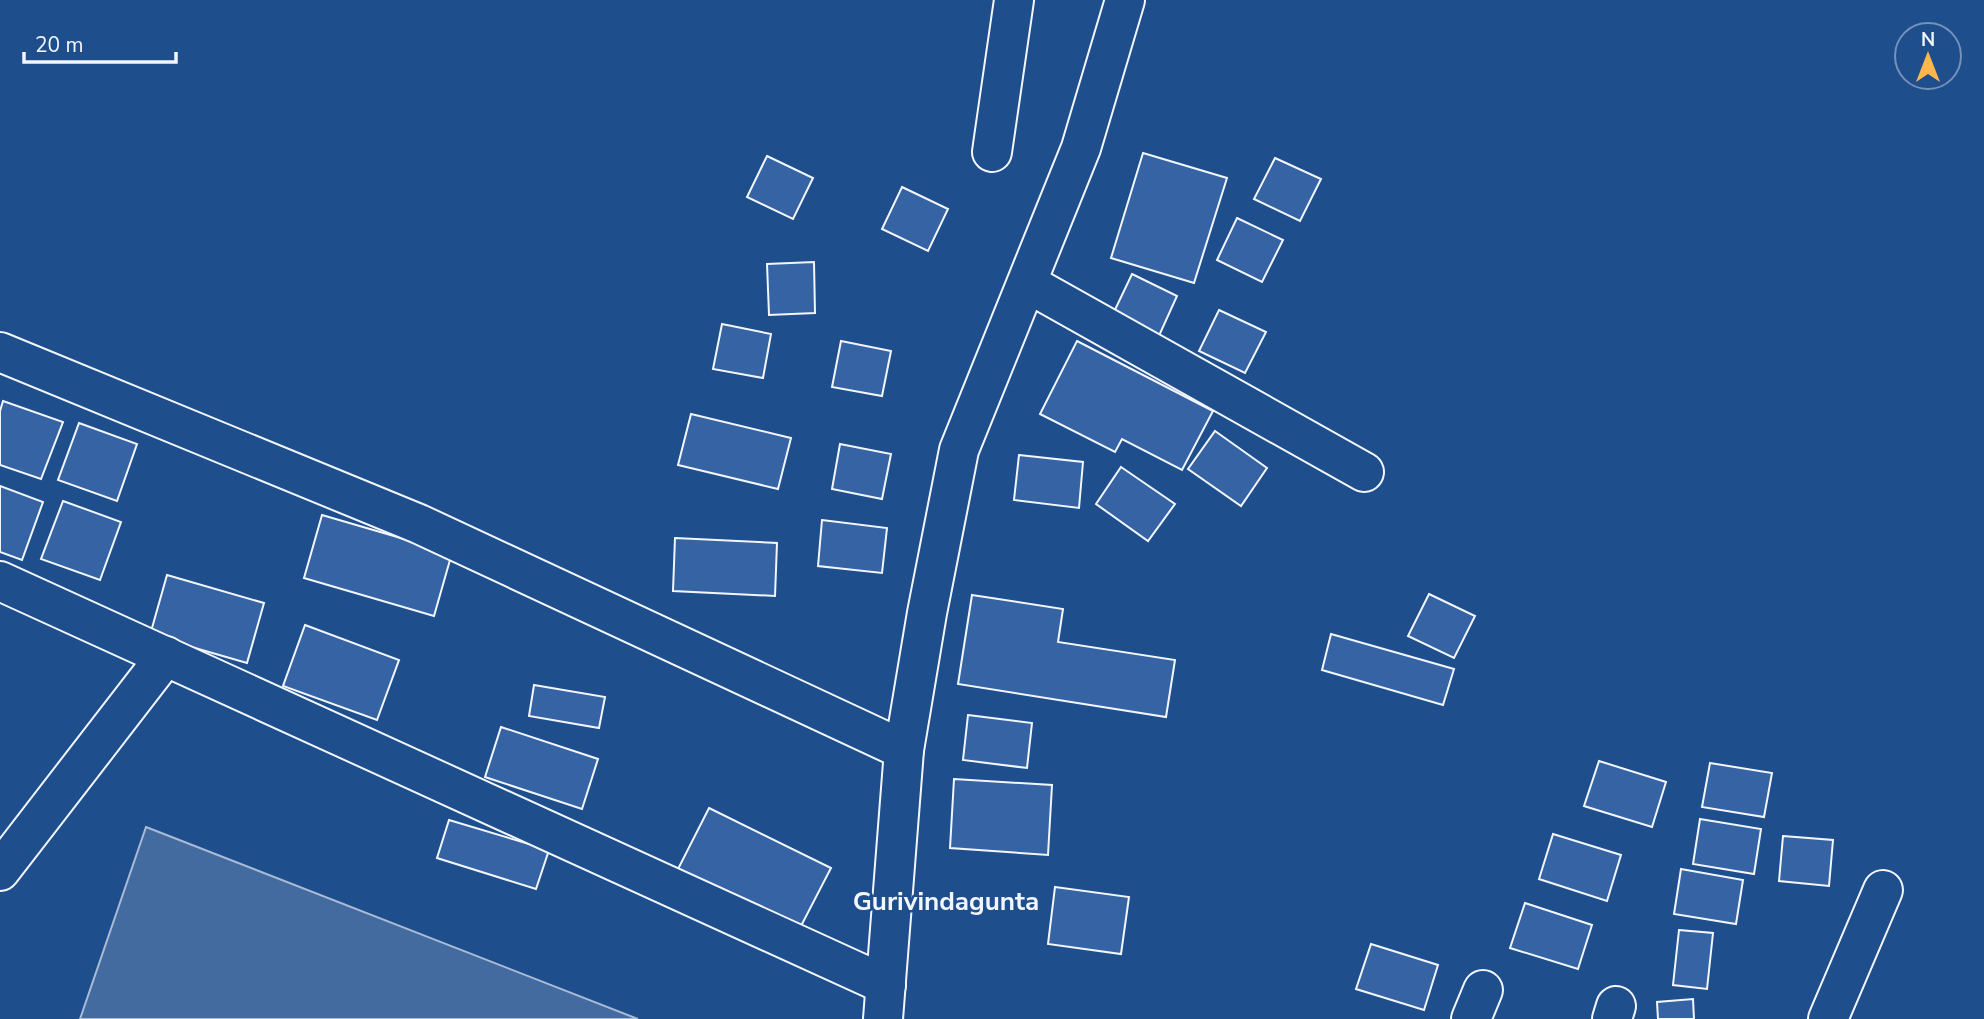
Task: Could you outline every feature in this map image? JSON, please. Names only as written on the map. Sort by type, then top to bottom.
[{"type":"street","points":[[992,152],[1014,0]]},
{"type":"street","points":[[0,581],[166,656],[884,1002],[904,750],[959,450],[1081,148],[1125,0]]},
{"type":"street","points":[[1027,283],[1364,472]]},
{"type":"street","points":[[0,352],[419,524],[904,750]]},
{"type":"street","points":[[0,871],[166,656]]},
{"type":"street","points":[[1828,1019],[1883,890]]},
{"type":"water","points":[[146,827],[638,1019],[80,1019]]},
{"type":"building","points":[[1143,153],[1227,178],[1194,283],[1111,258]]},
{"type":"building","points":[[767,156],[813,178],[793,219],[747,197]]},
{"type":"building","points":[[1275,158],[1321,179],[1300,221],[1254,199]]},
{"type":"building","points":[[902,187],[948,209],[928,251],[882,229]]},
{"type":"building","points":[[1237,218],[1283,240],[1262,282],[1217,260]]},
{"type":"building","points":[[814,262],[815,313],[769,315],[767,264]]},
{"type":"building","points":[[1132,274],[1177,296],[1158,338],[1112,316]]},
{"type":"building","points":[[1219,310],[1266,332],[1245,373],[1199,351]]},
{"type":"building","points":[[722,324],[771,334],[763,378],[713,369]]},
{"type":"building","points":[[841,341],[891,351],[882,396],[832,387]]},
{"type":"building","points":[[1077,341],[1213,411],[1182,470],[1122,439],[1115,452],[1040,414]]},
{"type":"building","points":[[3,401],[63,422],[41,479],[0,465],[0,411]]},
{"type":"building","points":[[691,414],[791,438],[778,489],[678,465]]},
{"type":"building","points":[[79,423],[137,444],[117,501],[58,480]]},
{"type":"building","points":[[1215,431],[1267,468],[1241,506],[1188,469]]},
{"type":"building","points":[[840,444],[891,454],[882,499],[832,489]]},
{"type":"building","points":[[1019,455],[1083,462],[1079,508],[1014,500]]},
{"type":"building","points":[[1121,467],[1175,504],[1148,541],[1096,504]]},
{"type":"building","points":[[0,486],[43,502],[22,560],[0,552]]},
{"type":"building","points":[[63,501],[121,522],[100,580],[41,559]]},
{"type":"building","points":[[322,515],[452,553],[434,616],[304,578]]},
{"type":"building","points":[[822,520],[887,528],[882,573],[818,566]]},
{"type":"building","points":[[675,538],[777,543],[775,596],[673,591]]},
{"type":"building","points":[[167,575],[264,603],[247,663],[150,635]]},
{"type":"building","points":[[1429,594],[1475,616],[1454,658],[1408,636]]},
{"type":"building","points":[[972,595],[1063,609],[1058,642],[1175,660],[1166,717],[958,684]]},
{"type":"building","points":[[305,625],[399,660],[377,720],[283,686]]},
{"type":"building","points":[[1331,634],[1454,669],[1443,705],[1322,670]]},
{"type":"building","points":[[534,685],[605,697],[599,728],[529,716]]},
{"type":"building","points":[[968,715],[1032,723],[1027,768],[963,760]]},
{"type":"building","points":[[501,727],[598,759],[582,809],[485,777]]},
{"type":"building","points":[[1599,761],[1666,782],[1652,827],[1584,806]]},
{"type":"building","points":[[1710,763],[1772,773],[1764,817],[1702,807]]},
{"type":"building","points":[[954,779],[1052,785],[1048,855],[950,848]]},
{"type":"building","points":[[709,808],[831,868],[800,928],[678,869]]},
{"type":"building","points":[[1700,819],[1761,829],[1754,874],[1693,864]]},
{"type":"building","points":[[449,820],[549,850],[536,889],[437,858]]},
{"type":"building","points":[[1553,834],[1621,855],[1607,901],[1539,879]]},
{"type":"building","points":[[1783,836],[1833,840],[1829,886],[1779,881]]},
{"type":"building","points":[[1681,869],[1743,880],[1736,924],[1674,914]]},
{"type":"building","points":[[1055,887],[1129,897],[1121,954],[1048,944]]},
{"type":"building","points":[[1525,903],[1592,925],[1578,969],[1510,948]]},
{"type":"building","points":[[1679,930],[1713,933],[1707,989],[1673,985]]},
{"type":"building","points":[[1371,944],[1438,965],[1424,1010],[1356,989]]},
{"type":"building","points":[[1693,999],[1694,1019],[1658,1019],[1657,1002]]},
{"type":"district","name":"Gurivindagunta","points":[[946,901]]}]
